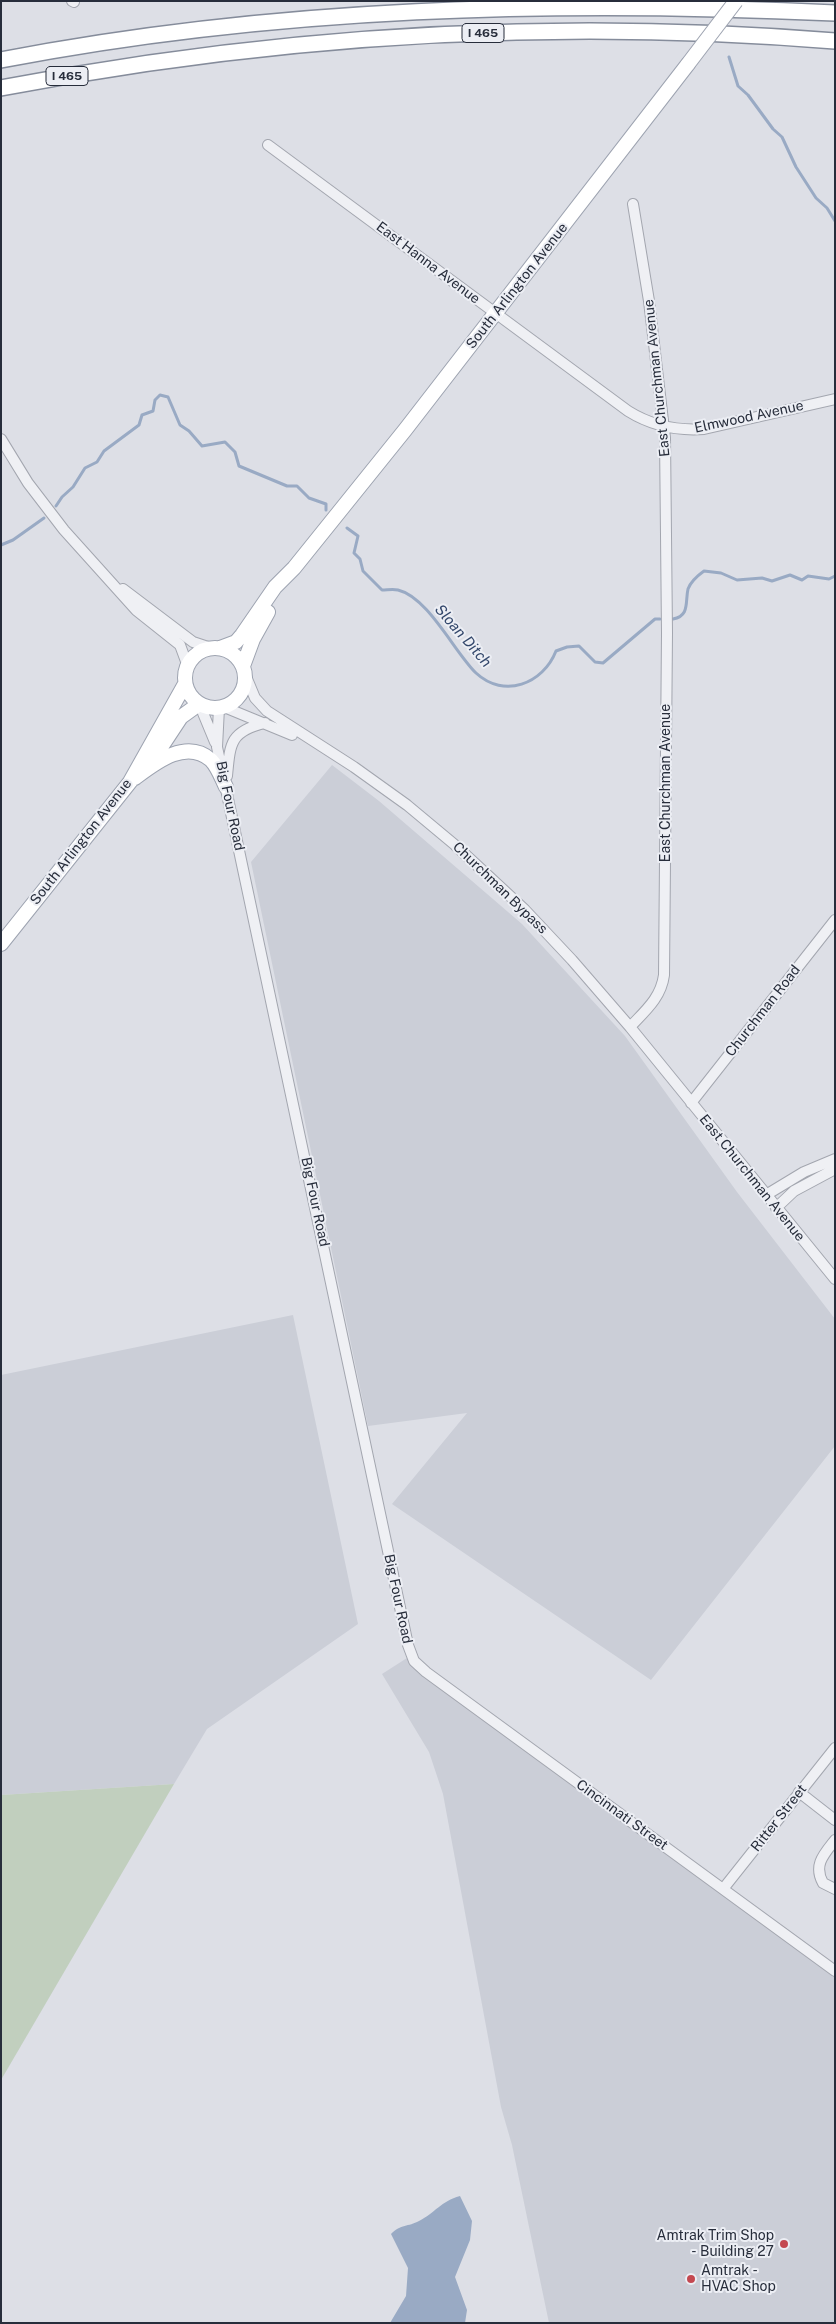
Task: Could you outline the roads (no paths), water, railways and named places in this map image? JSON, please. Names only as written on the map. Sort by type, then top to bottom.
[{"type":"highway","name":"I 465","points":[[1,60],[86,45],[244,23],[418,8],[647,4],[835,14]]},
{"type":"highway","name":"I 465","points":[[1,88],[200,55],[306,44],[429,35],[531,31],[644,31],[835,41]]},
{"type":"main road","name":"South Arlington Avenue","points":[[216,648],[236,642],[242,636],[275,587],[294,568],[496,314],[736,1]]},
{"type":"main road","name":"South Arlington Avenue","points":[[244,670],[253,639],[294,568]]},
{"type":"main road","points":[[216,648],[234,654],[244,670],[242,690],[231,703],[221,707],[200,704],[190,695],[185,684],[184,674],[187,664],[197,653],[216,648]]},
{"type":"main road","name":"South Arlington Avenue","points":[[1,944],[130,782],[185,684]]},
{"type":"main road","name":"South Arlington Avenue","points":[[146,770],[181,716],[200,704]]},
{"type":"main road","points":[[130,782],[168,756],[177,753],[194,752],[210,760],[226,787]]},
{"type":"street","name":"East Hanna Avenue","points":[[268,145],[628,411],[641,419],[664,427]]},
{"type":"street","name":"East Churchman Avenue","points":[[633,204],[649,301],[664,427],[667,633],[664,975],[661,989],[655,1000],[630,1027],[835,1279]]},
{"type":"street","name":"Elmwood Avenue","points":[[664,427],[687,430],[704,429],[835,399]]},
{"type":"street","points":[[1,439],[28,483],[49,512],[136,610],[180,645],[187,664]]},
{"type":"street","points":[[112,581],[193,642],[216,648]]},
{"type":"street","name":"Churchman Bypass","points":[[244,670],[255,698],[266,711],[354,767],[425,820],[482,869],[542,926],[630,1027]]},
{"type":"street","name":"Big Four Road","points":[[200,704],[217,747],[226,787],[285,1056],[372,1476],[413,1658]]},
{"type":"street","name":"Churchman Bypass","points":[[221,707],[282,730],[354,767]]},
{"type":"street","name":"Big Four Road","points":[[217,747],[221,707]]},
{"type":"street","points":[[226,787],[230,751],[237,736],[247,727],[265,723]]},
{"type":"street","name":"Churchman Road","points":[[691,1103],[835,920]]},
{"type":"street","points":[[766,1195],[804,1172],[835,1159]]},
{"type":"street","points":[[776,1208],[794,1191],[835,1169]]},
{"type":"street","name":"Cincinnati Street","points":[[413,1658],[426,1672],[835,1971]]},
{"type":"street","name":"Ritter Street","points":[[723,1889],[835,1748]]},
{"type":"street","points":[[799,1792],[835,1820]]},
{"type":"street","points":[[835,1840],[821,1858],[818,1867],[823,1883],[835,1890]]},
{"type":"water","points":[[460,2196],[472,2221],[470,2240],[455,2277],[467,2310],[465,2323],[390,2323],[406,2296],[408,2268],[391,2234],[401,2227],[419,2221],[443,2204]]},
{"type":"waterway","points":[[729,57],[738,86],[748,95],[773,129],[782,137],[796,167],[816,198],[827,208],[835,221]]},
{"type":"waterway","name":"Sloan Ditch","points":[[56,506],[62,497],[73,487],[85,468],[97,462],[104,451],[139,425],[142,415],[153,411],[155,400],[160,395],[168,397],[180,425],[189,431],[202,446],[225,442],[235,452],[239,466],[287,486],[297,486],[309,498],[326,504],[326,510]]},
{"type":"waterway","name":"Sloan Ditch","points":[[1,545],[13,540],[44,518]]},
{"type":"waterway","name":"Sloan Ditch","points":[[347,528],[358,536],[354,553],[360,559],[363,571],[382,590],[398,590],[420,603],[476,673],[487,681],[498,685],[522,684],[532,679],[542,672],[556,651],[567,647],[579,646],[595,662],[603,663],[655,619],[660,619]]},
{"type":"waterway","name":"Sloan Ditch","points":[[673,619],[684,612],[689,586],[704,571],[721,573],[737,580],[762,578],[772,581],[790,575],[802,580],[808,576],[829,579],[835,576]]},
{"type":"place","name":"Amtrak Trim Shop - Building 27","points":[[784,2244]]},
{"type":"place","name":"Amtrak - HVAC Shop","points":[[691,2279]]}]
